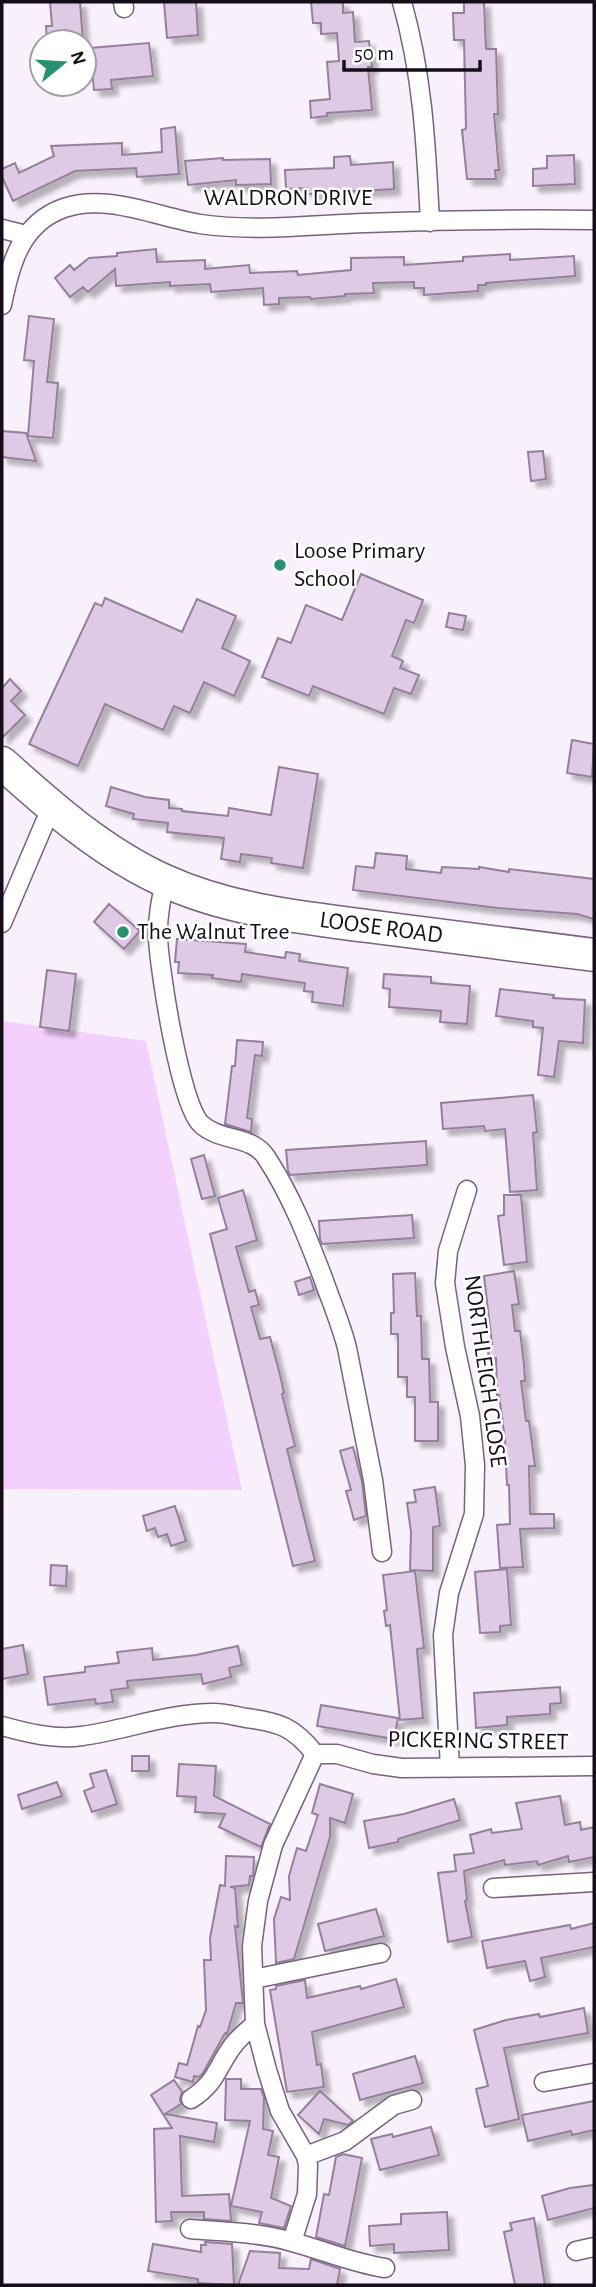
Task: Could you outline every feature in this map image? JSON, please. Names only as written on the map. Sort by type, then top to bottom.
[{"type":"highway","name":"LOOSE ROAD","points":[[2,763],[103,846],[165,881],[209,898],[280,914],[594,954]]},
{"type":"street","points":[[402,2],[418,67],[424,109],[430,222]]},
{"type":"street","name":"WALDRON DRIVE","points":[[2,305],[13,258],[26,235],[51,214],[91,202],[121,206],[183,221],[247,227],[476,219],[594,219]]},
{"type":"street","points":[[2,229],[26,235]]},
{"type":"street","points":[[2,923],[45,821],[55,809]]},
{"type":"street","points":[[165,881],[159,909],[158,940],[173,1038],[186,1094],[197,1120],[208,1130],[251,1144],[265,1156],[302,1221],[342,1327],[373,1480],[382,1552]]},
{"type":"street","name":"NORTHLEIGH CLOSE","points":[[450,1768],[443,1635],[449,1593],[474,1514],[475,1465],[470,1416],[445,1283],[448,1251],[467,1190]]},
{"type":"street","points":[[2,1726],[60,1737],[80,1736],[148,1720],[217,1713],[266,1720],[302,1737],[315,1754],[273,1845],[265,1873],[252,1946],[255,2024],[281,2111],[309,2165],[307,2194],[292,2242]]},
{"type":"street","name":"PICKERING STREET","points":[[315,1754],[337,1754],[373,1764],[402,1768],[594,1766]]},
{"type":"street","points":[[494,1888],[594,1882]]},
{"type":"street","points":[[254,1979],[381,1953]]},
{"type":"street","points":[[191,2099],[205,2090],[234,2044],[255,2024]]},
{"type":"street","points":[[544,2082],[594,2073]]},
{"type":"street","points":[[306,2157],[345,2141],[394,2105],[412,2100]]},
{"type":"street","points":[[190,2229],[292,2242],[356,2264],[385,2268]]},
{"type":"street","points":[[576,2250],[594,2247]]},
{"type":"shaded area","points":[[2,1021],[146,1041],[242,1490],[2,1489]]},
{"type":"building","points":[[50,2],[80,2],[82,28],[46,28],[52,26]]},
{"type":"building","points":[[164,2],[196,2],[198,35],[167,38]]},
{"type":"building","points":[[311,2],[343,2],[343,13],[353,12],[355,42],[369,41],[372,67],[368,67],[372,110],[327,113],[327,116],[311,118],[310,101],[330,99],[327,62],[339,61],[337,33],[321,34],[321,23],[313,23]]},
{"type":"building","points":[[464,2],[484,2],[486,49],[496,49],[498,114],[494,114],[499,170],[495,170],[496,179],[467,179],[462,130],[466,129],[464,40],[454,40],[453,13],[464,13]]},
{"type":"building","points":[[149,43],[153,76],[111,80],[112,89],[98,90],[98,47]]},
{"type":"building","points":[[175,127],[179,174],[137,177],[136,168],[75,171],[13,201],[2,177],[2,169],[15,163],[19,173],[54,156],[51,146],[122,143],[122,155],[162,152],[161,129]]},
{"type":"building","points":[[574,155],[575,184],[533,186],[533,169],[547,168],[547,156]]},
{"type":"building","points":[[350,156],[351,165],[393,162],[394,189],[308,194],[307,188],[286,189],[285,170],[334,168],[334,157]]},
{"type":"building","points":[[223,158],[270,159],[271,184],[236,185],[236,180],[188,185],[185,161]]},
{"type":"building","points":[[156,249],[157,262],[205,260],[205,269],[249,265],[250,273],[297,271],[298,275],[351,270],[351,258],[404,257],[404,265],[463,261],[463,257],[510,254],[510,260],[574,256],[575,276],[486,283],[478,285],[478,291],[424,295],[424,288],[414,288],[414,282],[373,283],[374,293],[311,299],[279,298],[279,304],[264,305],[263,288],[211,292],[210,284],[170,286],[170,282],[116,286],[115,269],[88,292],[83,287],[70,297],[55,278],[70,265],[74,270],[89,258]]},
{"type":"building","points":[[29,316],[54,319],[47,382],[58,383],[53,438],[28,436],[34,361],[24,360]]},
{"type":"building","points":[[2,431],[26,433],[36,461],[2,457]]},
{"type":"building","points":[[543,451],[546,479],[531,481],[528,452]]},
{"type":"building","points":[[361,574],[423,600],[414,623],[406,620],[392,656],[403,661],[400,668],[419,675],[411,694],[394,688],[384,714],[313,686],[309,696],[262,677],[278,638],[291,643],[306,605],[342,620]]},
{"type":"building","points":[[105,598],[182,632],[197,599],[236,616],[222,648],[250,661],[234,696],[204,682],[190,713],[174,706],[163,730],[105,704],[78,766],[29,744],[95,603],[102,606]]},
{"type":"building","points":[[449,613],[466,616],[463,630],[446,627]]},
{"type":"building","points":[[10,679],[21,691],[11,701],[25,715],[2,738],[2,688]]},
{"type":"building","points":[[572,740],[594,744],[592,777],[567,773]]},
{"type":"building","points":[[279,767],[318,774],[303,868],[271,863],[272,858],[241,854],[240,862],[221,859],[224,838],[167,832],[168,823],[133,819],[134,814],[106,806],[111,787],[145,797],[169,800],[169,808],[182,811],[228,816],[229,808],[271,815]]},
{"type":"building","points":[[376,853],[407,856],[406,869],[441,873],[442,867],[479,867],[594,879],[594,919],[577,914],[498,908],[353,890],[356,866],[374,868]]},
{"type":"building","points":[[109,904],[140,931],[124,949],[94,922]]},
{"type":"building","points":[[177,939],[246,944],[245,952],[285,958],[286,952],[300,954],[299,961],[348,968],[343,1006],[312,1002],[313,992],[304,991],[305,983],[242,974],[241,982],[212,978],[213,975],[178,973],[179,962],[175,962]]},
{"type":"building","points":[[47,970],[76,974],[69,1031],[40,1027]]},
{"type":"building","points":[[384,974],[431,977],[431,983],[470,986],[467,1024],[440,1022],[441,1011],[389,1007],[390,989],[383,988]]},
{"type":"building","points":[[500,989],[554,995],[553,998],[585,1000],[583,1043],[559,1041],[554,1077],[538,1075],[543,1028],[533,1027],[533,1021],[496,1016]]},
{"type":"building","points":[[237,1040],[263,1042],[262,1056],[255,1055],[247,1118],[252,1119],[251,1132],[225,1124]]},
{"type":"building","points":[[533,1095],[537,1132],[533,1133],[537,1190],[510,1192],[505,1129],[485,1131],[484,1126],[443,1129],[441,1103]]},
{"type":"building","points":[[426,1141],[427,1165],[290,1175],[288,1171],[286,1150]]},
{"type":"building","points":[[204,1155],[215,1196],[202,1199],[191,1159]]},
{"type":"building","points":[[243,1190],[257,1240],[236,1247],[249,1292],[255,1290],[259,1305],[251,1307],[260,1339],[270,1337],[280,1375],[295,1446],[287,1449],[315,1561],[293,1566],[210,1234],[227,1229],[218,1198]]},
{"type":"building","points":[[504,1195],[521,1195],[527,1262],[504,1265],[498,1216],[504,1215]]},
{"type":"building","points":[[412,1215],[414,1238],[322,1244],[320,1239],[319,1221]]},
{"type":"building","points":[[514,1271],[519,1304],[512,1305],[515,1331],[520,1331],[525,1381],[521,1381],[535,1466],[529,1466],[530,1514],[554,1514],[554,1528],[520,1529],[523,1567],[500,1568],[497,1525],[510,1524],[509,1485],[497,1395],[496,1358],[489,1358],[487,1344],[492,1344],[484,1276]]},
{"type":"building","points":[[415,1273],[417,1316],[421,1316],[422,1359],[429,1359],[430,1402],[438,1402],[438,1441],[415,1441],[415,1397],[407,1397],[407,1377],[398,1377],[398,1334],[391,1334],[391,1313],[394,1313],[393,1274]]},
{"type":"building","points":[[310,1277],[314,1290],[299,1295],[295,1282]]},
{"type":"building","points":[[353,1447],[362,1482],[366,1516],[354,1520],[346,1491],[351,1490],[340,1451]]},
{"type":"building","points":[[435,1487],[440,1526],[433,1527],[433,1571],[410,1570],[411,1532],[407,1503],[416,1502],[414,1490]]},
{"type":"building","points":[[175,1506],[186,1541],[171,1546],[167,1534],[158,1537],[155,1528],[147,1531],[143,1516]]},
{"type":"building","points":[[51,1565],[67,1566],[66,1586],[50,1585]]},
{"type":"building","points":[[507,1569],[511,1625],[500,1626],[500,1632],[480,1633],[475,1572]]},
{"type":"building","points":[[415,1571],[424,1648],[417,1649],[423,1718],[400,1720],[390,1625],[386,1626],[384,1611],[387,1610],[383,1575]]},
{"type":"building","points":[[23,1645],[28,1674],[2,1679],[2,1649]]},
{"type":"building","points":[[238,1646],[242,1665],[229,1668],[231,1677],[203,1684],[201,1674],[127,1681],[128,1688],[111,1690],[113,1702],[96,1704],[95,1699],[48,1705],[44,1677],[85,1672],[85,1667],[119,1663],[117,1652],[152,1648],[153,1660]]},
{"type":"building","points":[[560,1687],[561,1703],[550,1704],[550,1714],[507,1717],[507,1725],[476,1728],[474,1693]]},
{"type":"building","points":[[321,1705],[398,1718],[394,1739],[317,1726]]},
{"type":"building","points":[[132,1756],[149,1756],[149,1771],[132,1771]]},
{"type":"building","points":[[179,1764],[216,1766],[214,1796],[270,1824],[261,1847],[219,1827],[225,1814],[195,1812],[196,1797],[177,1796]]},
{"type":"building","points":[[106,1770],[117,1804],[92,1812],[84,1791],[94,1787],[90,1774]]},
{"type":"building","points":[[57,1782],[62,1796],[22,1809],[18,1795]]},
{"type":"building","points":[[320,1784],[353,1794],[345,1823],[330,1818],[330,1837],[294,1959],[276,1963],[274,1919],[281,1897],[290,1900],[289,1876],[297,1848],[306,1851],[318,1815],[312,1813]]},
{"type":"building","points":[[560,1796],[565,1825],[580,1822],[581,1830],[594,1827],[594,1857],[569,1862],[568,1856],[538,1865],[537,1861],[505,1865],[504,1860],[464,1871],[465,1901],[472,1937],[448,1942],[438,1873],[456,1871],[454,1855],[474,1853],[470,1835],[491,1829],[492,1833],[522,1829],[516,1803]]},
{"type":"building","points":[[454,1799],[460,1820],[398,1839],[398,1842],[369,1848],[364,1821],[404,1814]]},
{"type":"building","points":[[226,1856],[254,1857],[253,1876],[250,1876],[249,1885],[230,1887],[235,1888],[238,1927],[235,1926],[243,2003],[236,2003],[227,2034],[225,2033],[203,2073],[199,2077],[194,2076],[193,2082],[175,2077],[179,2063],[187,2065],[198,2026],[200,2027],[206,2010],[204,1960],[211,1960],[210,1938],[220,1885],[225,1886]]},
{"type":"building","points":[[376,1909],[384,1936],[325,1951],[318,1924]]},
{"type":"building","points":[[594,1923],[594,1947],[541,1958],[545,1977],[530,1981],[525,1961],[487,1968],[482,1941],[570,1925],[571,1929]]},
{"type":"building","points":[[396,1979],[404,2007],[312,2032],[317,2065],[321,2064],[324,2087],[287,2092],[270,1990],[276,1989],[276,1986],[305,1980],[307,1998],[360,1986],[361,1989]]},
{"type":"building","points":[[584,2008],[588,2033],[504,2048],[519,2119],[485,2127],[476,2089],[488,2086],[474,2030],[506,2020],[539,2014],[540,2017]]},
{"type":"building","points":[[415,2056],[423,2083],[360,2100],[353,2074]]},
{"type":"building","points":[[226,2079],[241,2079],[241,2089],[261,2089],[264,2098],[263,2129],[273,2131],[268,2155],[279,2157],[271,2198],[291,2206],[284,2228],[259,2223],[262,2212],[231,2206],[250,2121],[225,2120]]},
{"type":"building","points":[[174,2080],[182,2092],[181,2104],[165,2114],[217,2123],[214,2142],[180,2136],[182,2196],[229,2194],[231,2221],[204,2219],[204,2212],[171,2212],[172,2221],[156,2222],[154,2129],[172,2128],[151,2095]]},
{"type":"building","points":[[320,2091],[353,2121],[348,2125],[324,2119],[319,2134],[298,2115]]},
{"type":"building","points":[[594,2101],[594,2130],[572,2135],[571,2131],[528,2141],[522,2115]]},
{"type":"building","points":[[431,2127],[439,2155],[380,2170],[371,2139],[392,2134],[393,2137]]},
{"type":"building","points":[[343,2154],[362,2158],[345,2246],[316,2237],[324,2194],[329,2195],[336,2157]]},
{"type":"building","points":[[594,2185],[594,2208],[548,2220],[542,2196]]},
{"type":"building","points":[[447,2212],[449,2250],[394,2253],[394,2244],[370,2246],[369,2226],[401,2224],[401,2214]]},
{"type":"building","points":[[534,2218],[545,2285],[515,2285],[504,2232],[512,2230],[510,2223]]},
{"type":"building","points":[[205,2242],[232,2244],[234,2285],[198,2283],[198,2279],[148,2271],[153,2244],[201,2252],[201,2245],[206,2245]]},
{"type":"building","points":[[250,2251],[280,2253],[279,2268],[309,2269],[311,2259],[340,2269],[337,2285],[238,2285]]},
{"type":"place","name":"Loose Primary School","points":[[280,565]]},
{"type":"place","name":"The Walnut Tree","points":[[123,932]]}]
